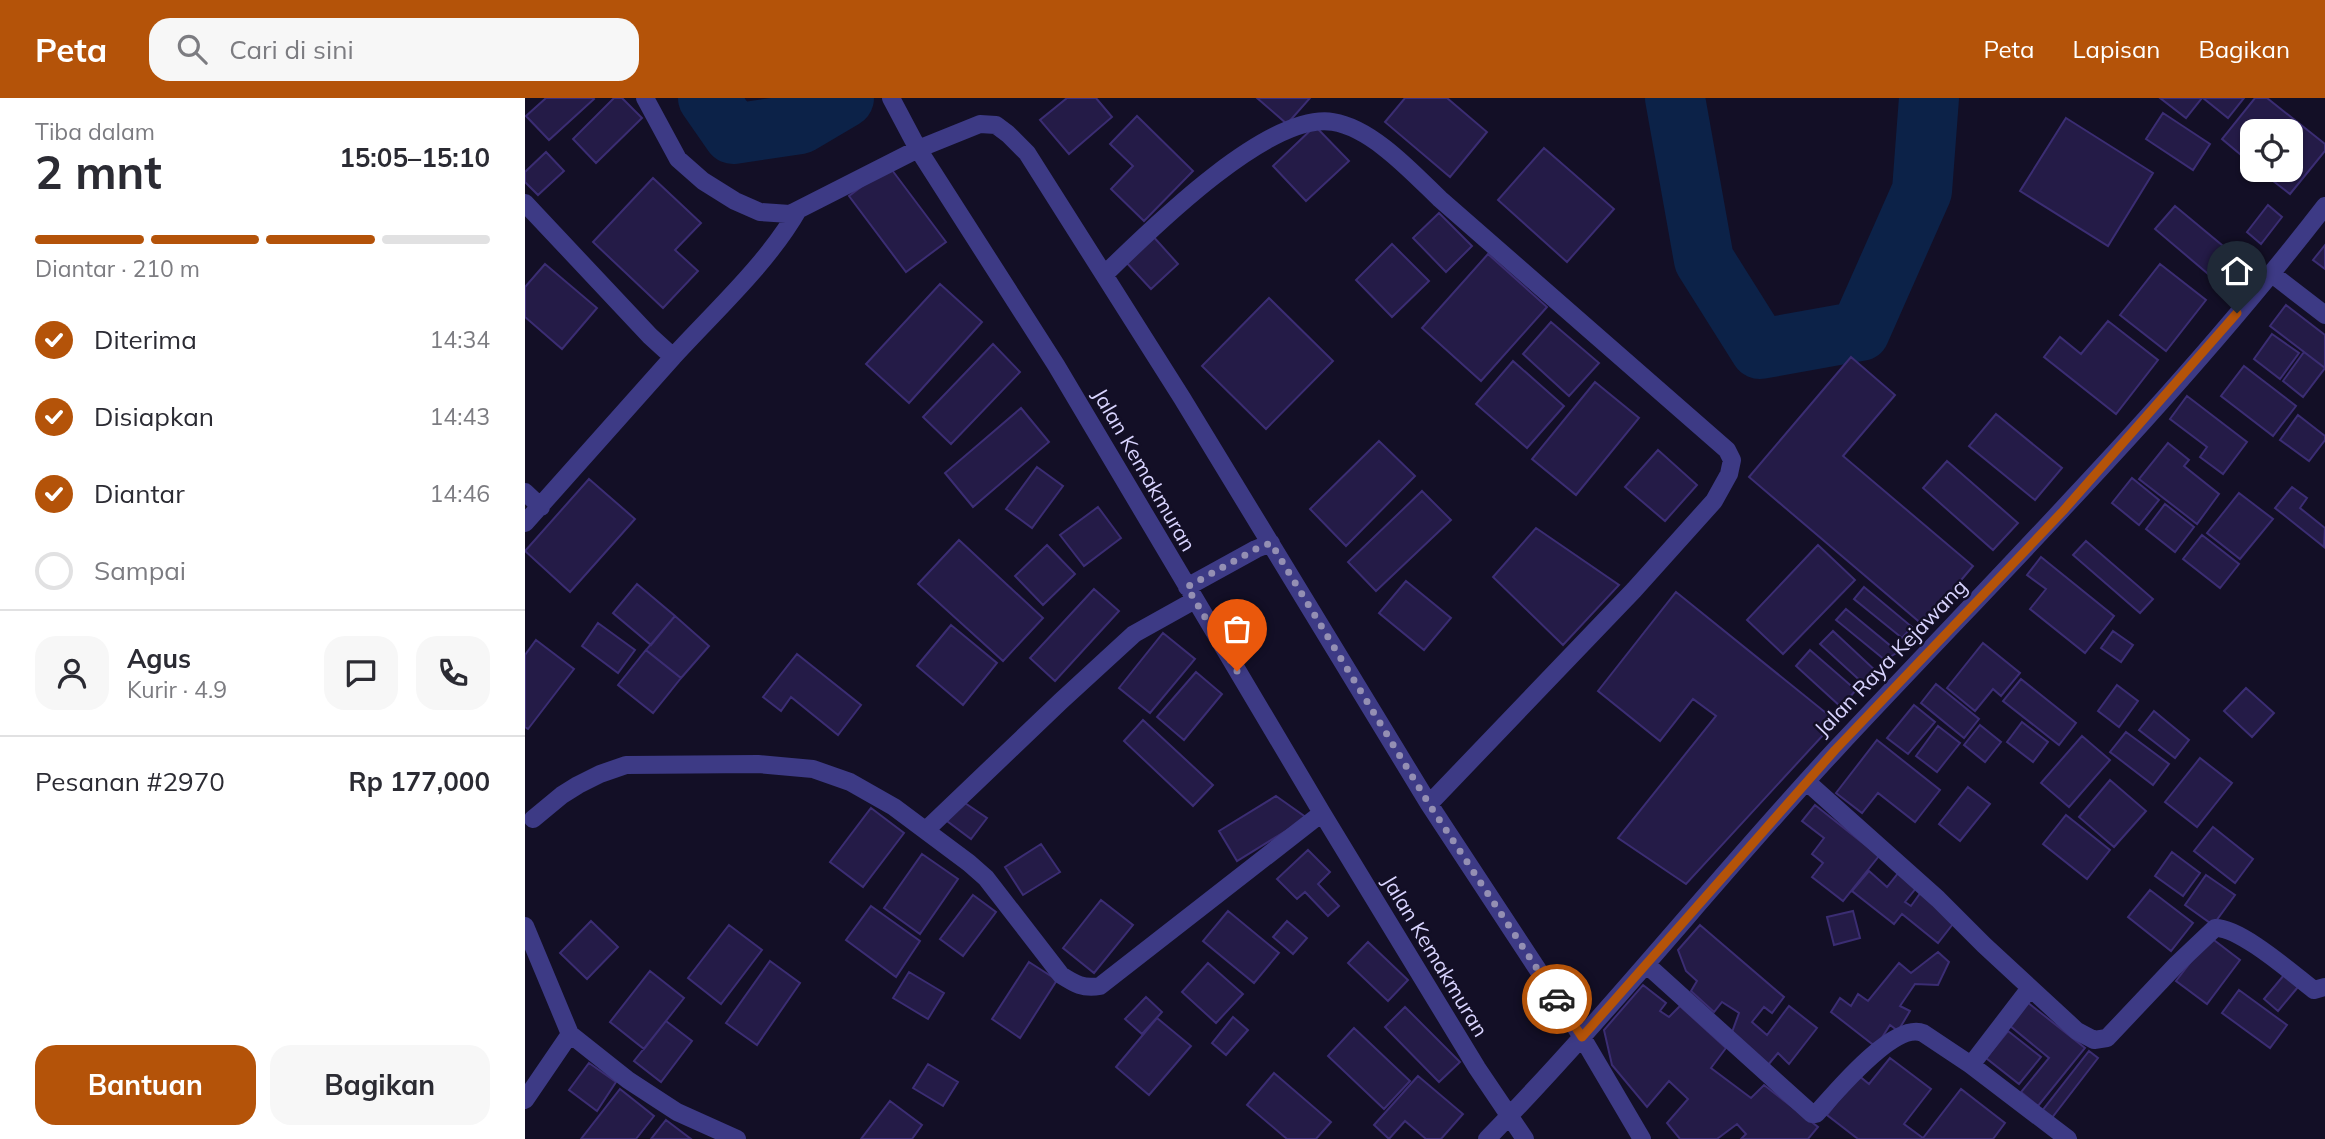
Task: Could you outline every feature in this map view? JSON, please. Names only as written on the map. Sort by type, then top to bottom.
[{"type":"street","points":[[645,98],[678,159],[703,181],[760,212],[790,214],[918,149],[979,124],[996,125],[1027,153],[1104,275],[1264,546],[1582,1037],[1642,1139]]},
{"type":"street","name":"Jalan Kemakmuran","points":[[892,100],[918,149],[1056,365],[1192,590],[1322,813],[1512,1113],[1525,1139]]},
{"type":"street","points":[[1104,275],[1175,206],[1226,167],[1274,138],[1310,121],[1335,122],[1364,134],[1408,168],[1450,208],[1727,450],[1732,460],[1729,474],[1714,501],[1634,590],[1429,804]]},
{"type":"street","points":[[525,203],[673,357]]},
{"type":"street","name":"Jalan Raya Kejawang","points":[[1487,1139],[1570,1052],[1807,782],[2063,511],[2272,274],[2325,206]]},
{"type":"street","points":[[525,523],[770,249],[798,210]]},
{"type":"street","points":[[2272,274],[2325,315]]},
{"type":"street","points":[[525,492],[541,507]]},
{"type":"street","points":[[926,830],[1134,634],[1192,590],[1264,546]]},
{"type":"street","points":[[528,818],[578,785],[626,765],[758,764],[813,769],[850,782],[894,807],[986,878],[1061,975],[1086,988],[1100,986],[1322,813]]},
{"type":"street","points":[[1807,782],[1929,890],[2077,1031],[2094,1040],[2107,1038],[2210,931],[2218,928],[2225,928],[2245,939],[2314,990],[2325,987]]},
{"type":"street","points":[[525,926],[570,1034],[628,1080],[677,1112],[737,1139]]},
{"type":"street","points":[[1647,965],[1812,1114],[1816,1114],[1878,1051],[1904,1033],[1917,1031],[1971,1065],[2067,1139]]},
{"type":"street","points":[[1971,1065],[2030,988]]},
{"type":"street","points":[[525,1100],[570,1034]]},
{"type":"building","points":[[546,98],[594,99],[549,140],[526,116]]},
{"type":"building","points":[[614,98],[622,98],[642,118],[596,163],[573,139]]},
{"type":"building","points":[[1067,98],[1096,98],[1112,117],[1069,154],[1040,120]]},
{"type":"building","points":[[1257,98],[1310,98],[1287,124]]},
{"type":"building","points":[[1405,98],[1447,98],[1487,132],[1450,177],[1385,122]]},
{"type":"building","points":[[2160,98],[2202,98],[2186,118]]},
{"type":"building","points":[[2203,98],[2244,98],[2228,118]]},
{"type":"building","points":[[2255,98],[2267,98],[2293,119],[2240,119],[2240,154],[2222,139]]},
{"type":"building","points":[[2163,113],[2210,144],[2193,170],[2146,139]]},
{"type":"building","points":[[1137,116],[1193,171],[1144,221],[1111,189],[1133,166],[1110,144]]},
{"type":"building","points":[[2066,118],[2153,173],[2108,246],[2020,191]]},
{"type":"building","points":[[1315,126],[1349,161],[1306,201],[1273,166]]},
{"type":"building","points":[[2303,127],[2325,144],[2325,151],[2303,178]]},
{"type":"building","points":[[1544,148],[1614,209],[1567,262],[1498,200]]},
{"type":"building","points":[[546,152],[564,171],[538,195],[525,182],[525,172]]},
{"type":"building","points":[[889,166],[946,242],[906,272],[849,196]]},
{"type":"building","points":[[653,178],[701,223],[675,250],[698,271],[663,308],[593,242]]},
{"type":"building","points":[[2274,182],[2300,182],[2290,194]]},
{"type":"building","points":[[2268,205],[2282,217],[2261,244],[2247,232]]},
{"type":"building","points":[[2175,206],[2240,260],[2220,284],[2155,229]]},
{"type":"building","points":[[1439,213],[1472,246],[1446,272],[1413,238]]},
{"type":"building","points":[[1151,234],[1178,264],[1151,289],[1124,260]]},
{"type":"building","points":[[1392,244],[1429,281],[1392,317],[1356,280]]},
{"type":"building","points":[[2325,245],[2325,269],[2313,260]]},
{"type":"building","points":[[1488,254],[1547,307],[1481,381],[1422,328]]},
{"type":"building","points":[[545,264],[597,308],[562,349],[525,317],[525,287]]},
{"type":"building","points":[[2160,264],[2206,300],[2166,351],[2120,315]]},
{"type":"building","points":[[940,284],[982,322],[909,403],[866,364]]},
{"type":"building","points":[[1269,298],[1333,361],[1266,429],[1202,366]]},
{"type":"building","points":[[2286,305],[2325,335],[2325,368],[2270,326]]},
{"type":"building","points":[[2108,321],[2158,360],[2116,414],[2044,357],[2060,337],[2081,354]]},
{"type":"building","points":[[1551,322],[1599,363],[1569,396],[1523,354]]},
{"type":"building","points":[[2272,334],[2299,353],[2280,379],[2254,359]]},
{"type":"building","points":[[993,344],[1020,372],[951,444],[923,417]]},
{"type":"building","points":[[2304,352],[2325,368],[2303,397],[2283,381]]},
{"type":"building","points":[[1851,357],[1895,395],[1843,456],[1973,566],[1923,625],[1749,477]]},
{"type":"building","points":[[1513,361],[1564,406],[1527,448],[1476,404]]},
{"type":"building","points":[[2244,366],[2296,406],[2273,436],[2221,396]]},
{"type":"building","points":[[1595,382],[1639,418],[1576,495],[1532,459]]},
{"type":"building","points":[[2187,396],[2247,442],[2223,474],[2200,457],[2207,447],[2170,419]]},
{"type":"building","points":[[1021,408],[1049,442],[973,507],[945,473]]},
{"type":"building","points":[[1996,414],[2062,468],[2035,500],[1969,446]]},
{"type":"building","points":[[2298,415],[2325,436],[2325,440],[2309,461],[2280,440]]},
{"type":"building","points":[[1379,441],[1415,476],[1346,546],[1310,509]]},
{"type":"building","points":[[2168,443],[2189,460],[2184,466],[2219,494],[2197,524],[2139,479]]},
{"type":"building","points":[[1658,450],[1697,485],[1665,521],[1625,487]]},
{"type":"building","points":[[1947,461],[2018,523],[1993,550],[1923,488]]},
{"type":"building","points":[[1037,467],[1063,486],[1032,528],[1006,509]]},
{"type":"building","points":[[2132,478],[2159,500],[2139,525],[2112,503]]},
{"type":"building","points":[[589,479],[635,519],[570,592],[525,551]]},
{"type":"building","points":[[2292,487],[2307,498],[2300,508],[2325,528],[2324,547],[2275,508]]},
{"type":"building","points":[[1422,491],[1451,520],[1376,591],[1348,562]]},
{"type":"building","points":[[2239,493],[2273,519],[2240,559],[2207,533]]},
{"type":"building","points":[[2165,504],[2194,527],[2175,552],[2146,529]]},
{"type":"building","points":[[1098,507],[1121,538],[1084,566],[1060,535]]},
{"type":"building","points":[[1536,528],[1619,585],[1563,645],[1493,577]]},
{"type":"building","points":[[2202,535],[2239,564],[2220,588],[2183,559]]},
{"type":"building","points":[[959,540],[1043,618],[1003,661],[918,584]]},
{"type":"building","points":[[2086,541],[2153,599],[2140,613],[2073,555]]},
{"type":"building","points":[[1047,545],[1075,574],[1043,605],[1015,576]]},
{"type":"building","points":[[1818,545],[1855,580],[1783,654],[1747,620]]},
{"type":"building","points":[[2041,557],[2114,616],[2085,653],[2030,609],[2046,589],[2027,575]]},
{"type":"building","points":[[1406,581],[1451,618],[1424,650],[1379,613]]},
{"type":"building","points":[[637,584],[675,616],[651,645],[613,613]]},
{"type":"building","points":[[1864,587],[1912,627],[1902,638],[1854,599]]},
{"type":"building","points":[[1094,589],[1119,611],[1055,681],[1030,658]]},
{"type":"building","points":[[1676,592],[1836,721],[1686,884],[1618,838],[1716,716],[1693,699],[1660,741],[1598,691]]},
{"type":"building","points":[[1846,609],[1898,652],[1885,660],[1836,620]]},
{"type":"building","points":[[675,616],[709,646],[681,678],[646,650]]},
{"type":"building","points":[[598,623],[635,650],[618,673],[582,646]]},
{"type":"building","points":[[951,625],[997,663],[963,705],[917,666]]},
{"type":"building","points":[[1833,631],[1877,672],[1865,685],[1820,644]]},
{"type":"building","points":[[2113,631],[2133,645],[2121,662],[2101,648]]},
{"type":"building","points":[[1163,633],[1195,659],[1150,713],[1119,688]]},
{"type":"building","points":[[536,640],[574,669],[528,729],[525,727],[525,655]]},
{"type":"building","points":[[1983,643],[2020,673],[2001,696],[1993,689],[1975,711],[1947,688]]},
{"type":"building","points":[[646,650],[681,678],[653,713],[618,685]]},
{"type":"building","points":[[1810,650],[1856,690],[1841,707],[1796,666]]},
{"type":"building","points":[[797,654],[861,705],[838,735],[791,697],[781,711],[763,697]]},
{"type":"building","points":[[1196,672],[1222,694],[1184,740],[1157,717]]},
{"type":"building","points":[[2021,679],[2076,723],[2059,745],[2003,701]]},
{"type":"building","points":[[1936,684],[1979,719],[1964,738],[1921,703]]},
{"type":"building","points":[[2117,685],[2138,701],[2119,727],[2098,711]]},
{"type":"building","points":[[2246,688],[2274,713],[2252,737],[2224,711]]},
{"type":"building","points":[[1914,705],[1935,722],[1908,754],[1887,738]]},
{"type":"building","points":[[2154,711],[2189,740],[2175,758],[2139,730]]},
{"type":"building","points":[[1143,720],[1213,785],[1193,806],[1124,741]]},
{"type":"building","points":[[2022,722],[2048,742],[2033,762],[2007,742]]},
{"type":"building","points":[[1980,725],[2001,742],[1985,762],[1964,745]]},
{"type":"building","points":[[1938,726],[1960,743],[1937,772],[1916,756]]},
{"type":"building","points":[[2126,732],[2169,764],[2153,785],[2110,752]]},
{"type":"building","points":[[2082,736],[2110,760],[2069,807],[2041,783]]},
{"type":"building","points":[[1877,740],[1940,790],[1915,822],[1878,793],[1862,813],[1836,793]]},
{"type":"building","points":[[2200,758],[2232,783],[2197,827],[2165,802]]},
{"type":"building","points":[[2110,780],[2146,811],[2114,847],[2079,817]]},
{"type":"building","points":[[1968,787],[1990,804],[1960,841],[1939,824]]},
{"type":"building","points":[[1276,796],[1307,818],[1237,861],[1219,831]]},
{"type":"building","points":[[962,801],[987,818],[971,839],[947,821]]},
{"type":"building","points":[[1815,805],[1879,856],[1843,901],[1812,877],[1823,863],[1812,854],[1824,838],[1802,821]]},
{"type":"building","points":[[871,808],[904,833],[863,887],[830,862]]},
{"type":"building","points":[[2066,815],[2110,850],[2087,879],[2043,844]]},
{"type":"building","points":[[2213,827],[2253,859],[2235,883],[2194,851]]},
{"type":"building","points":[[1041,844],[1060,872],[1023,895],[1005,867]]},
{"type":"building","points":[[1308,850],[1330,872],[1318,884],[1339,906],[1328,916],[1305,892],[1297,899],[1277,879]]},
{"type":"building","points":[[2172,852],[2200,873],[2183,896],[2155,876]]},
{"type":"building","points":[[922,854],[958,879],[920,934],[884,908]]},
{"type":"building","points":[[1869,871],[1887,887],[1899,872],[1917,887],[1905,902],[1911,906],[1921,892],[1956,920],[1938,943],[1902,914],[1894,924],[1852,891]]},
{"type":"building","points":[[2206,875],[2235,895],[2213,925],[2185,905]]},
{"type":"building","points":[[2150,890],[2193,923],[2171,951],[2128,917]]},
{"type":"building","points":[[973,895],[996,912],[963,956],[940,939]]},
{"type":"building","points":[[1101,900],[1133,925],[1094,973],[1063,948]]},
{"type":"building","points":[[871,906],[920,941],[896,977],[846,940]]},
{"type":"building","points":[[1228,911],[1279,953],[1254,983],[1203,941]]},
{"type":"building","points":[[1853,911],[1860,938],[1834,945],[1827,917]]},
{"type":"building","points":[[591,921],[618,947],[587,979],[560,953]]},
{"type":"building","points":[[1287,921],[1307,938],[1293,954],[1273,937]]},
{"type":"building","points":[[729,925],[762,950],[721,1004],[688,978]]},
{"type":"building","points":[[1700,925],[1784,997],[1772,1013],[1764,1007],[1752,1022],[1767,1035],[1789,1006],[1817,1028],[1789,1064],[1778,1053],[1768,1065],[1731,1035],[1739,1013],[1722,1002],[1714,1012],[1691,991],[1697,981],[1686,971],[1678,950]]},
{"type":"building","points":[[2210,937],[2240,960],[2207,1004],[2176,981]]},
{"type":"building","points":[[1368,942],[1408,980],[1388,1001],[1348,963]]},
{"type":"building","points":[[1938,952],[1949,962],[1938,985],[1915,984],[1900,1006],[1910,1011],[1898,1031],[1890,1025],[1876,1047],[1831,1012],[1840,998],[1851,1006],[1858,994],[1868,1001],[1899,963],[1911,973]]},
{"type":"building","points":[[770,961],[800,983],[757,1045],[726,1023]]},
{"type":"building","points":[[1029,962],[1057,980],[1020,1038],[992,1019]]},
{"type":"building","points":[[1208,963],[1243,994],[1216,1023],[1182,992]]},
{"type":"building","points":[[650,971],[684,998],[644,1049],[610,1022]]},
{"type":"building","points":[[909,972],[944,993],[928,1019],[893,998]]},
{"type":"building","points":[[2284,975],[2298,987],[2278,1011],[2264,999]]},
{"type":"building","points":[[1643,985],[1666,1003],[1660,1011],[1669,1017],[1680,1006],[1726,1048],[1711,1068],[1751,1098],[1764,1085],[1818,1127],[1808,1139],[1741,1139],[1746,1134],[1737,1124],[1717,1139],[1680,1139],[1667,1123],[1688,1099],[1669,1081],[1647,1107],[1612,1065],[1604,1030]]},
{"type":"building","points":[[2239,990],[2287,1025],[2270,1048],[2222,1013]]},
{"type":"building","points":[[1146,997],[1162,1012],[1142,1034],[1125,1019]]},
{"type":"building","points":[[2027,1002],[2085,1048],[2038,1106],[2021,1092],[2049,1058],[2009,1025]]},
{"type":"building","points":[[1405,1007],[1460,1062],[1439,1082],[1385,1027]]},
{"type":"building","points":[[1233,1017],[1248,1030],[1226,1055],[1212,1043]]},
{"type":"building","points":[[1157,1018],[1191,1046],[1149,1095],[1116,1067]]},
{"type":"building","points":[[666,1021],[692,1041],[661,1082],[634,1061]]},
{"type":"building","points":[[1354,1028],[1410,1081],[1384,1109],[1328,1056]]},
{"type":"building","points":[[2008,1031],[2041,1057],[2019,1084],[1986,1058]]},
{"type":"building","points":[[2089,1051],[2098,1058],[2051,1119],[2042,1111]]},
{"type":"building","points":[[1890,1058],[1931,1089],[1904,1124],[1923,1138],[1961,1089],[2005,1123],[1993,1139],[1858,1139],[1827,1115],[1858,1075],[1869,1084]]},
{"type":"building","points":[[589,1063],[616,1082],[597,1111],[569,1090]]},
{"type":"building","points":[[928,1064],[958,1082],[943,1106],[913,1088]]},
{"type":"building","points":[[1274,1073],[1331,1122],[1316,1139],[1287,1139],[1247,1105]]},
{"type":"building","points":[[1418,1076],[1463,1114],[1441,1139],[1426,1139],[1405,1121],[1389,1139],[1374,1125]]},
{"type":"building","points":[[620,1089],[654,1116],[636,1139],[581,1139]]},
{"type":"building","points":[[890,1101],[922,1125],[912,1139],[861,1139]]},
{"type":"building","points":[[666,1120],[691,1139],[651,1139]]},
{"type":"waterway","points":[[708,98],[733,134],[800,124],[844,98]]},
{"type":"waterway","points":[[1675,98],[1704,260],[1760,349],[1860,331],[1922,191],[1929,98]]},
{"type":"way so far","points":[[1237,671],[1187,587],[1271,543],[1429,804],[1557,999]]},
{"type":"route","points":[[1557,999],[1582,1037],[1835,750],[2063,511],[2237,313]]}]
